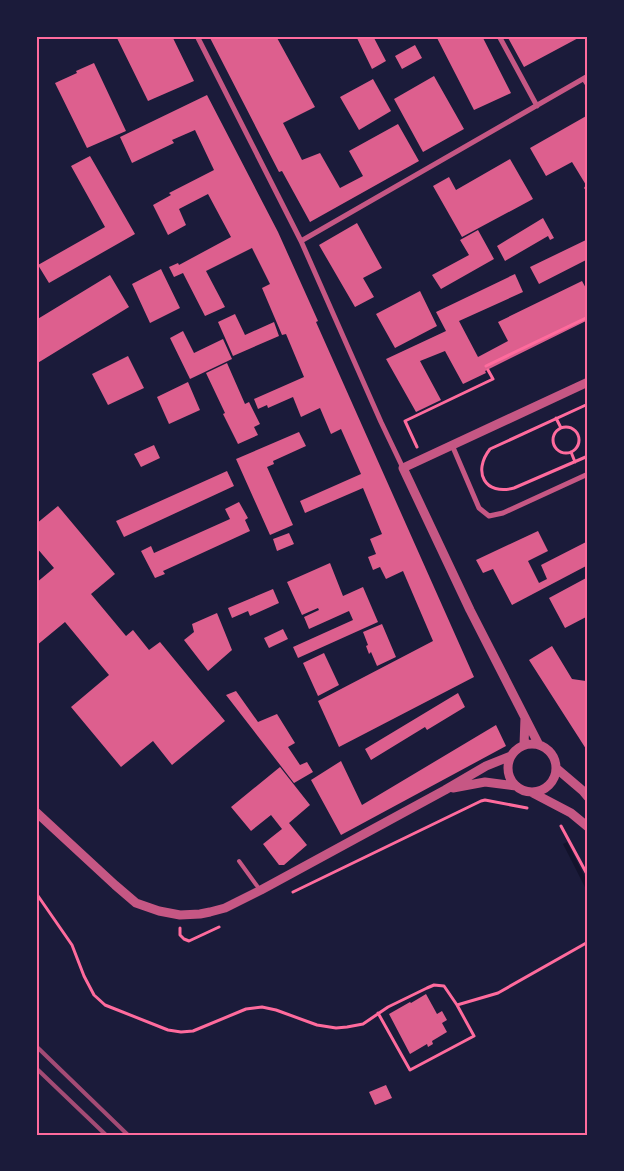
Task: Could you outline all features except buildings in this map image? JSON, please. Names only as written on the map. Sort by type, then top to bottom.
[{"type":"street","points":[[197,36],[301,241],[403,468],[470,610],[539,745]]},
{"type":"street","points":[[499,36],[537,106]]},
{"type":"street","points":[[301,241],[586,77],[588,85]]},
{"type":"street","points":[[403,468],[588,382]]},
{"type":"street","points":[[452,445],[479,508],[489,516],[503,513],[588,474]]},
{"type":"street","points":[[524,745],[525,716]]},
{"type":"street","points":[[36,812],[136,902],[158,911],[180,915],[210,912],[225,908],[486,766],[511,756],[524,745],[532,744],[546,748],[552,754],[555,760],[556,776],[546,788],[531,792]]},
{"type":"street","points":[[511,756],[508,772],[516,786],[571,813],[588,827]]},
{"type":"street","points":[[556,768],[584,791],[588,797]]},
{"type":"street","points":[[445,790],[485,782],[516,786]]},
{"type":"lane","points":[[240,862],[261,890]]},
{"type":"path","points":[[422,458],[405,421],[493,379],[487,368],[588,317]]},
{"type":"path","points":[[588,404],[490,450],[483,459],[483,477],[491,487],[500,491],[506,491],[588,456]]},
{"type":"path","points":[[556,418],[561,428]]},
{"type":"path","points":[[567,426],[577,432],[579,437],[579,443],[571,452],[561,452],[554,445],[553,440],[557,431],[567,426]]},
{"type":"path","points":[[571,452],[575,462]]},
{"type":"path","points":[[481,801],[485,800],[533,810]]},
{"type":"path","points":[[563,827],[588,876]]},
{"type":"path","points":[[36,893],[72,945],[84,976],[94,995],[105,1005],[168,1030],[193,1031],[246,1009],[262,1007],[276,1010],[317,1025],[336,1028],[347,1027],[363,1024],[378,1013],[388,1007],[434,985],[444,986],[474,1036],[410,1070],[378,1013]]},
{"type":"path","points":[[457,1005],[498,994],[588,942]]},
{"type":"shaded area","points":[[567,842],[588,883],[588,893],[563,844]]},
{"type":"railway","points":[[36,1046],[128,1135]]},
{"type":"railway","points":[[36,1068],[106,1135]]}]
